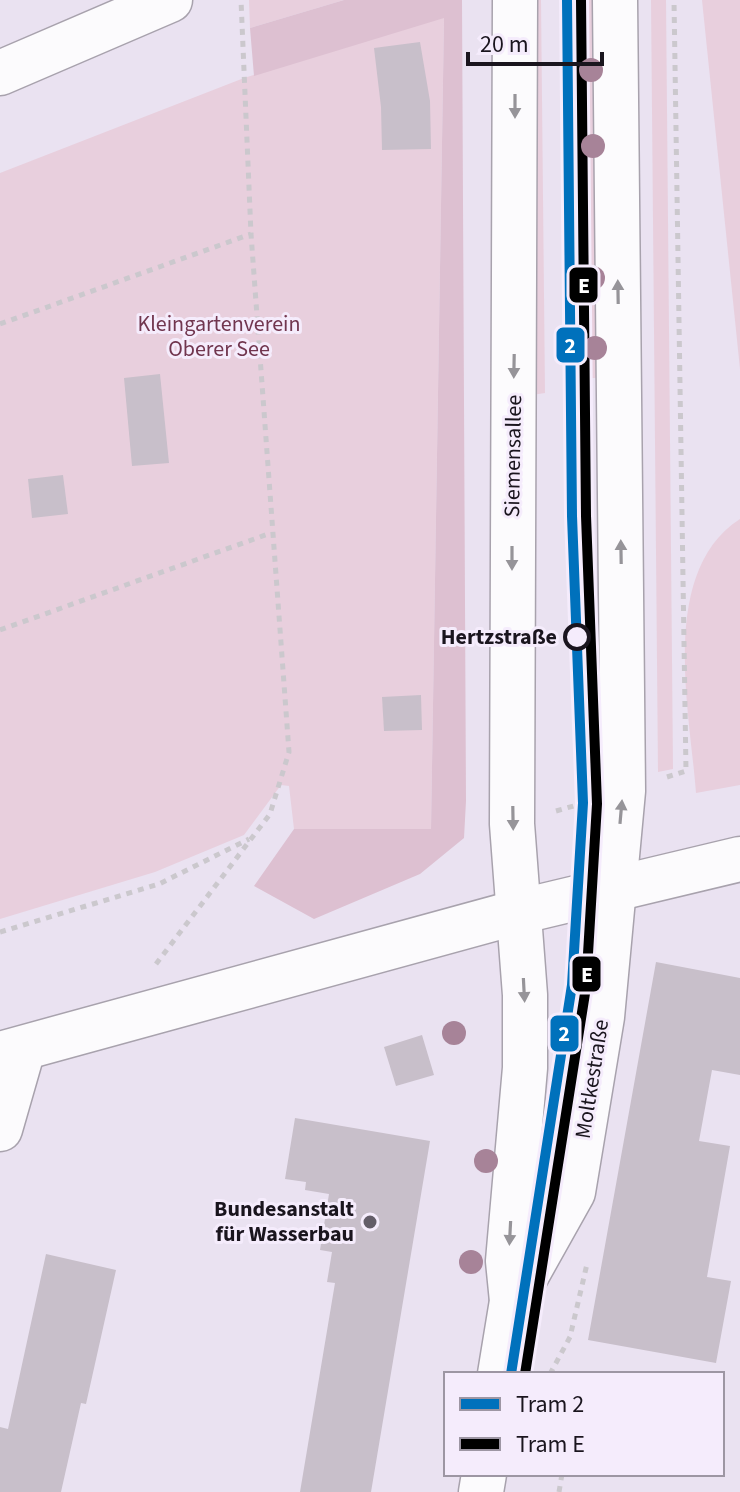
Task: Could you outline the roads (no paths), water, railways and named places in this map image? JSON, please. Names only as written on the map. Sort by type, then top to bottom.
[{"type":"main road","points":[[0,73],[170,0]]},
{"type":"main road","name":"Siemensallee","points":[[515,0],[512,789],[518,912]]},
{"type":"main road","points":[[614,890],[623,791],[615,0]]},
{"type":"main road","points":[[0,1129],[12,1052],[518,912],[740,859]]},
{"type":"main road","name":"Moltkestraße","points":[[512,1301],[529,1268],[554,1232],[573,1192],[602,1017],[614,890]]},
{"type":"main road","name":"Moltkestraße","points":[[500,1372],[512,1301],[508,1261],[525,1068],[525,995],[518,912]]},
{"type":"tram line","name":"2","points":[[511,1372],[572,985],[583,803],[572,516],[567,0]]},
{"type":"tram line","name":"E","points":[[525,1372],[586,987],[597,804],[586,516],[581,0]]},
{"type":"place","name":"Hertzstraße","points":[[577,637]]},
{"type":"place","name":"Bundesanstalt für Wasserbau","points":[[370,1222]]},
{"type":"park label","name":"Kleingartenverein Oberer See","points":[[219,336]]}]
